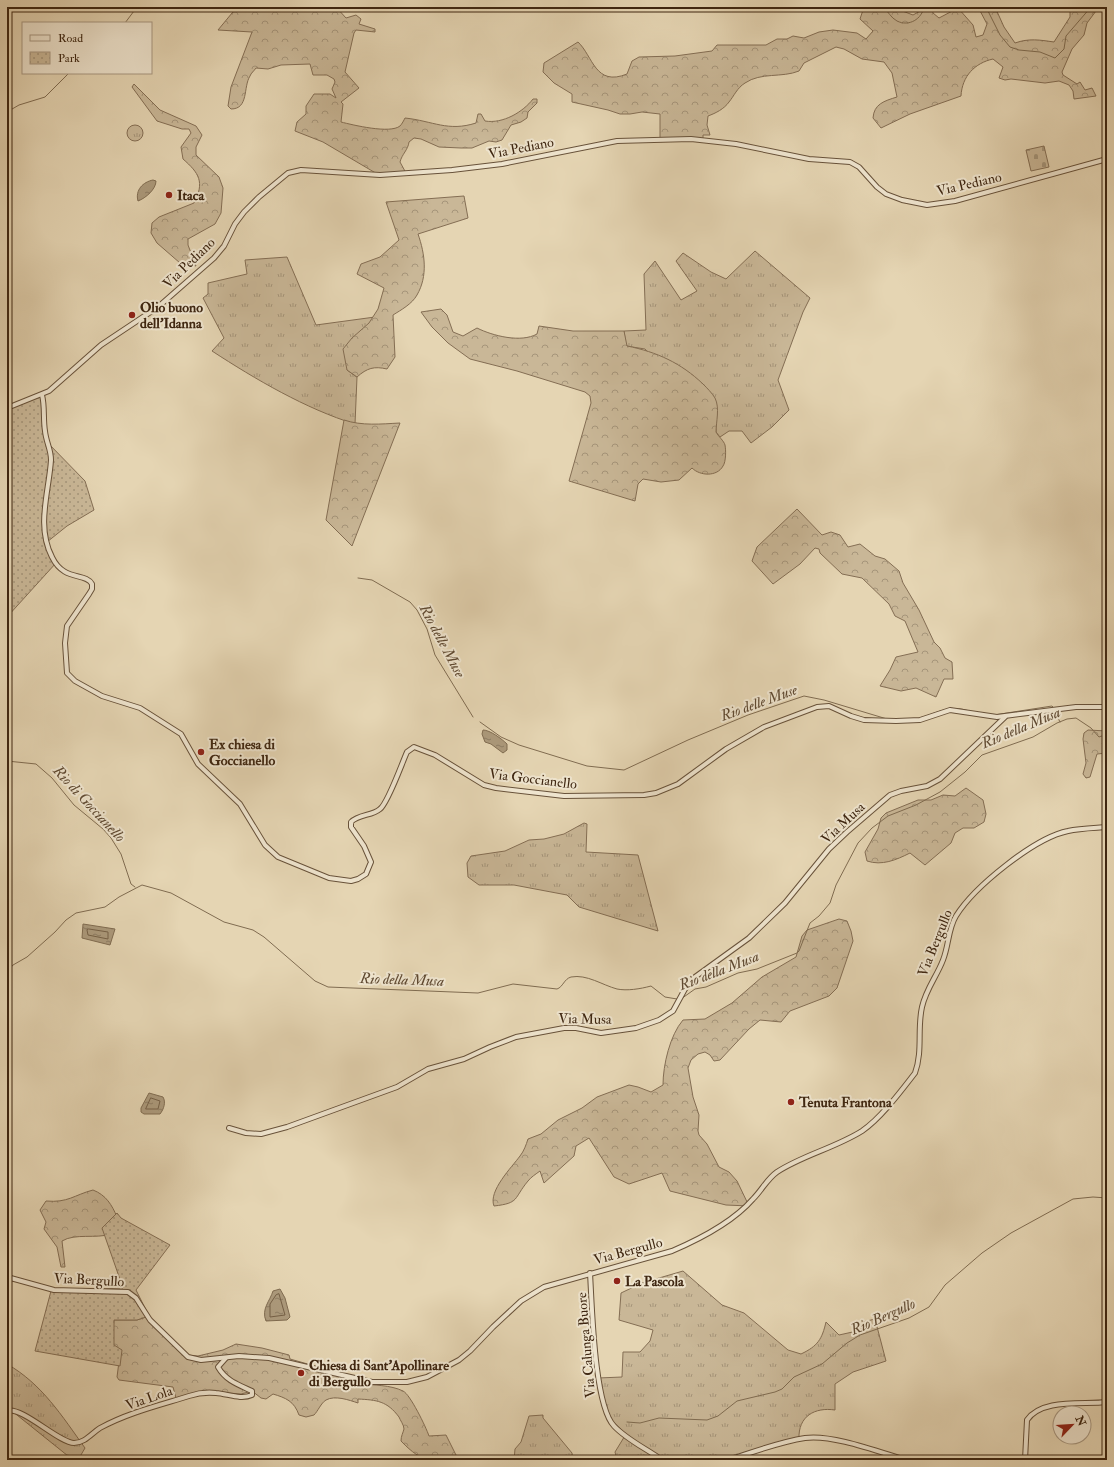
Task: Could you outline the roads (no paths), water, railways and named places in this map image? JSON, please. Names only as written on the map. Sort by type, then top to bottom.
[{"type":"street","name":"Via Pediano","points":[[7,408],[42,395],[101,346],[158,307],[214,258],[224,246],[244,212],[275,182],[288,173],[301,170],[380,175],[452,170],[502,164],[617,141],[691,139],[736,144],[809,159],[850,162],[859,167],[877,187],[886,194],[902,200],[927,205],[955,201],[1107,160]]},
{"type":"street","name":"Via Goccianello","points":[[42,395],[44,402],[45,431],[51,452],[44,513],[48,548],[60,570],[72,576],[86,579],[92,584],[90,594],[67,626],[65,643],[67,673],[75,680],[102,696],[140,708],[182,734],[198,764],[240,804],[272,853],[316,874],[329,878],[351,881],[366,874],[371,862],[369,856],[351,827],[352,822],[359,817],[375,813],[383,806],[407,752],[414,747],[435,755],[484,786],[564,796],[633,796],[656,793],[678,784],[726,749],[751,734],[777,721],[817,707],[829,706],[858,718],[872,720],[914,721],[950,710],[986,717],[1006,717],[1076,707],[1107,707]]},
{"type":"street","name":"Via Musa","points":[[229,1128],[246,1133],[261,1134],[287,1126],[397,1087],[428,1069],[464,1059],[516,1037],[564,1028],[576,1028],[601,1033],[636,1028],[664,1018],[672,1011],[695,977],[749,938],[785,903],[829,849],[847,832],[890,795],[901,791],[927,786],[940,779],[1006,717]]},
{"type":"street","name":"Via Bergullo","points":[[7,1277],[54,1290],[128,1292],[136,1298],[150,1320],[188,1357],[201,1360],[252,1357],[277,1359],[372,1382],[396,1383],[417,1381],[433,1374],[470,1351],[493,1327],[535,1292],[561,1281],[672,1250],[689,1243],[730,1221],[754,1199],[766,1182],[777,1172],[848,1138],[869,1125],[915,1073],[919,1063],[921,1015],[924,1000],[943,960],[952,923],[961,909],[998,870],[1042,841],[1067,831],[1107,827]]},
{"type":"street","name":"Via Calunga Buore","points":[[590,1273],[600,1387],[606,1416],[614,1426],[662,1460]]},
{"type":"street","name":"Via Lola","points":[[7,1412],[13,1411],[70,1443],[79,1443],[101,1428],[136,1414],[197,1394],[215,1392],[245,1397],[252,1395],[252,1391],[233,1383],[220,1371],[218,1367],[226,1358]]},
{"type":"street","points":[[1024,1460],[1027,1420],[1038,1408],[1052,1405],[1107,1402]]},
{"type":"street","points":[[728,1460],[786,1443],[811,1438],[823,1438],[843,1442],[906,1460]]},
{"type":"water","points":[[153,180],[156,181],[156,184],[152,190],[144,198],[138,201],[137,197],[141,187]]},
{"type":"water","points":[[483,730],[492,733],[507,744],[507,750],[503,753],[491,744],[485,742],[482,734]]},
{"type":"water","points":[[83,924],[115,929],[110,945],[82,938]]},
{"type":"water","points":[[149,1093],[163,1097],[164,1106],[160,1114],[144,1114],[141,1112],[141,1108]]},
{"type":"water","points":[[280,1289],[285,1298],[290,1317],[287,1320],[266,1321],[266,1305],[273,1291]]},
{"type":"waterway","points":[[126,22],[137,7]]},
{"type":"waterway","points":[[883,7],[895,20],[902,23],[914,21],[921,15],[924,7]]},
{"type":"waterway","points":[[986,7],[1000,35],[1010,47],[1019,50],[1040,52],[1055,58],[1064,49],[1066,36],[1091,7]]},
{"type":"waterway","points":[[7,112],[19,105],[45,97],[68,74]]},
{"type":"waterway","name":"Rio delle Muse","points":[[358,578],[372,580],[410,602],[417,610],[427,629],[435,655],[473,717]]},
{"type":"waterway","name":"Rio delle Muse","points":[[480,722],[501,737],[519,745],[587,766],[624,770],[688,740],[748,715],[804,696],[824,700],[887,719],[897,719]]},
{"type":"waterway","name":"Rio delle Muse","points":[[994,715],[1052,706],[1055,709]]},
{"type":"waterway","name":"Rio delle Muse","points":[[919,718],[955,708],[969,711]]},
{"type":"waterway","name":"Rio delle Muse","points":[[1055,712],[1060,722]]},
{"type":"waterway","name":"Rio della Musa","points":[[681,999],[695,989],[706,987],[738,973],[757,969],[797,953],[810,923],[819,916],[830,903],[836,885],[858,843],[872,828],[888,816],[916,805],[940,792],[965,772],[982,755],[1033,737],[1067,719],[1076,718],[1091,728],[1099,737],[1107,734]]},
{"type":"waterway","name":"Rio di Goccianello","points":[[7,761],[36,764],[52,778],[74,805],[103,829],[111,838],[121,854],[131,884],[135,887]]},
{"type":"waterway","name":"Rio della Musa","points":[[7,972],[13,965],[27,957],[66,920],[76,913],[105,907],[119,897],[142,885],[171,893],[224,922],[253,930],[264,937],[315,981],[328,987],[478,993],[513,984],[557,989],[561,987],[569,978],[577,976],[589,978],[621,990],[651,986],[665,997],[677,999]]},
{"type":"waterway","name":"Rio Bergullo","points":[[627,1422],[640,1423],[659,1418],[707,1420],[718,1416],[737,1401],[782,1389],[794,1377],[822,1364],[847,1343],[860,1335],[909,1318],[929,1307],[945,1285],[982,1253],[1011,1233],[1073,1199],[1093,1197],[1107,1198]]},
{"type":"place","name":"Itaca","points":[[169,195]]},
{"type":"place","name":"Olio buono dell'Idanna","points":[[132,315]]},
{"type":"place","name":"Ex chiesa di Goccianello","points":[[201,752]]},
{"type":"place","name":"Tenuta Frantona","points":[[791,1102]]},
{"type":"place","name":"La Pascola","points":[[617,1281]]},
{"type":"place","name":"Chiesa di Sant'Apollinare di Bergullo","points":[[301,1373]]}]
